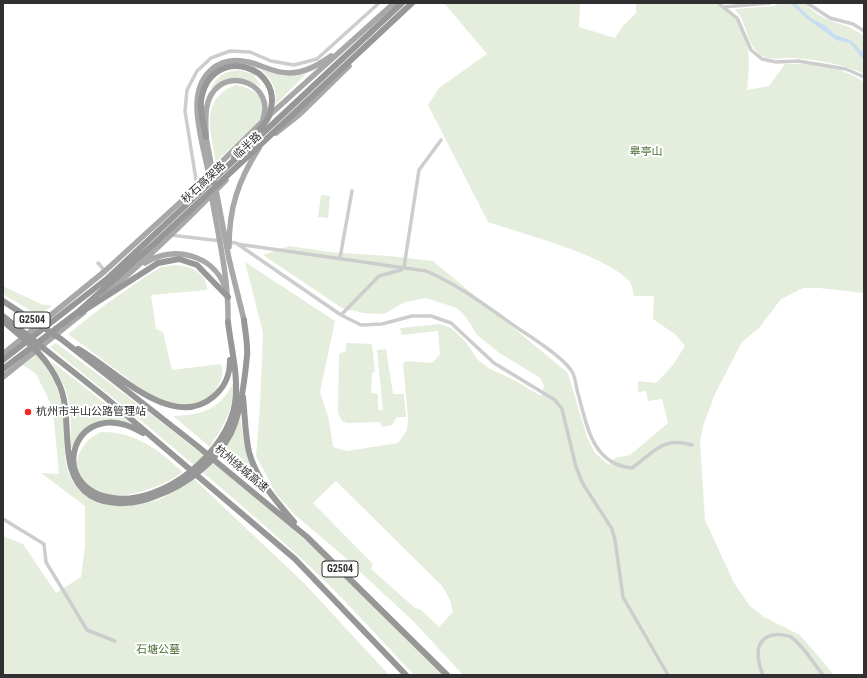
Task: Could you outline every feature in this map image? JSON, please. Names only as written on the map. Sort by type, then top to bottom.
[{"type":"highway","points":[[390,14],[398,3]]},
{"type":"highway","name":"秋石高架路","points":[[3,360],[108,278],[402,3]]},
{"type":"highway","name":"秋石高架路","points":[[3,369],[78,312],[155,243],[411,3]]},
{"type":"highway","points":[[206,137],[201,102],[203,92],[211,77],[217,72],[231,66],[240,66],[254,70],[265,79],[272,103],[269,118],[238,151],[228,166]]},
{"type":"highway","points":[[60,325],[109,296],[158,263],[179,259],[197,265],[228,297]]},
{"type":"highway","name":"杭州绕城高速","points":[[3,301],[61,339],[226,469],[307,537],[447,675]]},
{"type":"highway","name":"G2504","points":[[3,316],[182,462],[295,559],[406,675]]},
{"type":"highway","points":[[3,322],[48,362],[60,384],[66,406],[69,455],[73,475],[84,490],[93,496],[116,502],[137,502],[172,490],[208,464],[219,452],[231,432],[238,413],[247,355],[244,320]]},
{"type":"highway","points":[[161,445],[127,425],[103,422],[91,427],[76,445],[73,457],[74,467],[83,484],[90,490],[114,498],[131,498],[163,489],[201,464],[222,437],[234,412],[236,395],[228,322]]},
{"type":"highway","points":[[61,339],[91,356],[156,401],[179,406],[192,406],[210,400],[223,387],[228,378],[231,348]]},
{"type":"highway","points":[[242,388],[246,436],[250,454],[257,471],[280,505],[307,537]]},
{"type":"main road","name":"临半路","points":[[3,354],[105,271],[197,186],[263,120],[394,3]]},
{"type":"main road","name":"临半路","points":[[3,377],[130,274],[171,236],[259,148],[300,114],[411,3]]},
{"type":"main road","points":[[244,320],[229,260],[209,159],[197,108],[200,86],[208,72],[221,64],[236,60],[279,72],[301,72],[324,61],[351,43]]},
{"type":"main road","points":[[228,322],[228,297],[225,266],[221,250],[206,137],[208,103],[211,95],[224,83],[239,81],[254,86],[266,104],[266,113],[263,120]]},
{"type":"main road","points":[[229,260],[229,234],[236,194],[240,180],[259,148]]},
{"type":"main road","points":[[130,274],[147,262],[161,255],[181,253],[201,259],[211,268],[223,281],[228,297]]},
{"type":"street","points":[[197,186],[185,111],[187,90],[197,71],[212,58],[230,51],[250,52],[271,61],[294,66],[317,59],[378,4],[376,3]]},
{"type":"street","points":[[718,3],[737,18],[751,50],[762,59],[776,62],[798,62],[846,69],[864,77]]},
{"type":"street","points":[[724,7],[770,3]]},
{"type":"street","points":[[807,3],[830,18],[852,24],[864,31]]},
{"type":"street","points":[[341,315],[379,276],[401,270],[404,267],[419,170],[440,140]]},
{"type":"street","points":[[340,258],[352,191]]},
{"type":"street","points":[[156,225],[171,236],[236,243],[404,267],[426,271],[448,280],[544,346],[572,370],[589,434],[608,461],[621,467],[632,468],[662,445],[679,441],[692,445]]},
{"type":"street","points":[[236,243],[341,315],[361,325],[382,324],[412,316],[431,316],[441,318],[462,331],[494,363],[555,400],[562,409],[576,467],[583,484],[612,529],[615,540],[623,597],[668,675]]},
{"type":"street","points":[[98,263],[105,271]]},
{"type":"street","points":[[3,519],[44,544],[46,562],[88,630],[115,641]]},
{"type":"street","points":[[763,675],[758,664],[757,652],[760,644],[766,636],[776,634],[789,636],[798,642],[823,675]]},
{"type":"green space","name":"皋亭山","points":[[444,3],[580,3],[579,27],[615,38],[623,26],[636,13],[636,3],[714,3],[726,10],[736,19],[742,29],[746,40],[749,64],[747,90],[769,86],[785,64],[806,64],[836,69],[864,82],[864,293],[819,288],[803,288],[781,299],[759,328],[742,342],[715,394],[703,426],[700,442],[705,520],[734,583],[750,606],[764,617],[800,635],[834,675],[463,675],[415,623],[340,553],[295,515],[276,494],[256,456],[263,333],[245,262],[335,321],[320,392],[329,420],[333,447],[347,451],[398,443],[407,430],[408,417],[403,364],[406,361],[432,363],[440,354],[438,331],[402,335],[400,328],[440,324],[451,328],[465,341],[478,360],[490,369],[516,381],[541,396],[544,386],[540,378],[498,352],[477,335],[466,317],[457,308],[426,298],[405,302],[384,314],[363,313],[342,308],[263,255],[289,246],[330,252],[433,261],[568,373],[587,437],[595,453],[609,465],[615,458],[630,455],[668,423],[662,399],[648,401],[646,391],[638,392],[638,381],[656,383],[673,365],[685,346],[676,335],[653,319],[654,296],[634,296],[630,282],[618,271],[602,262],[563,246],[488,222],[428,105],[439,88],[487,54]],"holes":[[[336,481],[443,587],[450,600],[453,612],[439,627],[421,610],[415,608],[371,569],[373,564],[313,503]]]},
{"type":"green space","points":[[780,3],[805,3],[819,15],[849,27],[864,36],[864,74],[847,67],[829,63],[792,58],[771,59],[759,54],[752,46],[740,16],[735,9],[773,6]]},
{"type":"green space","points":[[260,69],[284,76],[306,74],[275,105],[275,89],[268,77]]},
{"type":"green space","points":[[239,70],[253,74],[262,87],[242,79],[230,79],[217,84],[210,89],[216,80],[225,73]]},
{"type":"green space","points":[[235,85],[247,88],[258,95],[263,105],[263,111],[258,122],[216,162],[210,128],[212,108],[216,99],[224,91]]},
{"type":"green space","points":[[321,195],[330,196],[328,218],[318,217]]},
{"type":"green space","points":[[176,265],[192,269],[201,275],[207,284],[207,290],[151,295],[156,329],[163,332],[172,370],[221,364],[223,371],[222,377],[211,396],[204,401],[187,404],[168,402],[142,391],[68,334],[106,304],[142,279],[161,267]]},
{"type":"green space","points":[[3,286],[41,304],[52,306],[38,315],[3,294]]},
{"type":"green space","points":[[56,343],[183,439],[275,514],[375,606],[444,675],[414,675],[347,603],[305,562],[211,479],[50,347]]},
{"type":"green space","points":[[346,343],[372,344],[375,372],[372,373],[371,393],[378,394],[378,410],[383,410],[377,350],[386,349],[393,394],[404,394],[406,417],[397,417],[392,425],[382,427],[380,422],[347,423],[342,421],[338,413],[339,354],[346,351]]},
{"type":"green space","name":"石塘公墓","points":[[36,354],[43,362],[57,389],[63,408],[66,463],[71,478],[79,489],[90,498],[102,503],[131,505],[160,499],[194,479],[304,583],[389,675],[3,675],[3,536],[23,544],[56,593],[81,577],[85,546],[85,506],[41,473],[59,474],[51,404],[36,374],[22,364]]},
{"type":"green space","points":[[51,361],[130,423],[120,420],[110,420],[93,423],[86,427],[80,434],[70,451],[71,418],[69,401],[64,386]]},
{"type":"green space","points":[[233,383],[230,409],[224,424],[210,447],[173,416],[192,414],[209,409],[222,399]]},
{"type":"green space","points":[[240,414],[249,458],[268,498],[220,453],[236,430]]},
{"type":"green space","points":[[101,432],[125,435],[136,439],[156,450],[183,472],[162,484],[134,493],[107,495],[96,491],[84,482],[76,464],[79,453],[84,445],[91,438]]},
{"type":"water","points":[[790,3],[795,3],[812,19],[826,26],[834,34],[852,41],[861,51],[864,50],[864,58],[861,57],[850,43],[836,40],[806,18]]},
{"type":"place","name":"杭州市半山公路管理站","points":[[28,412]]}]
